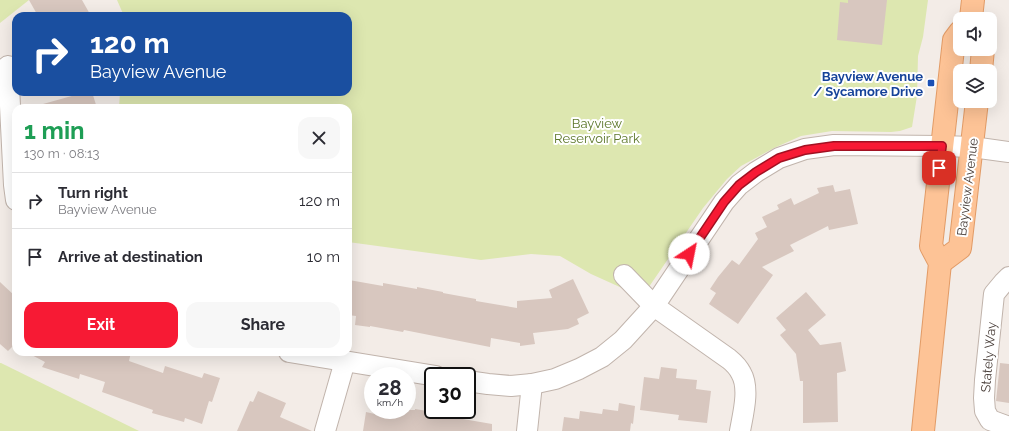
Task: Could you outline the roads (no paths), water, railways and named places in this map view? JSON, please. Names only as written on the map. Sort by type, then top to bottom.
[{"type":"main road","name":"Bayview Avenue","points":[[954,56],[957,146],[960,248],[940,263],[930,246],[957,146],[974,108]]},
{"type":"main road","points":[[923,431],[940,263]]},
{"type":"street","points":[[8,66],[12,145]]},
{"type":"street","points":[[476,382],[510,386],[532,384],[555,379],[579,370],[602,357],[623,340],[654,306],[724,202],[739,185],[756,172],[779,158],[805,150],[834,146],[957,146],[1009,152]]},
{"type":"street","points":[[624,275],[654,306],[729,359],[742,374],[745,383],[745,392],[740,431]]},
{"type":"street","name":"Stately Way","points":[[1009,277],[994,294],[984,392],[985,411],[988,426],[1009,427]]},
{"type":"street","points":[[314,356],[424,374]]},
{"type":"street","points":[[325,431],[345,361]]},
{"type":"street","points":[[527,431],[532,384]]},
{"type":"place","name":"Bayview Avenue / Sycamore Drive","points":[[931,83]]},
{"type":"park label","name":"Bayview Reservoir Park","points":[[597,130]]}]
